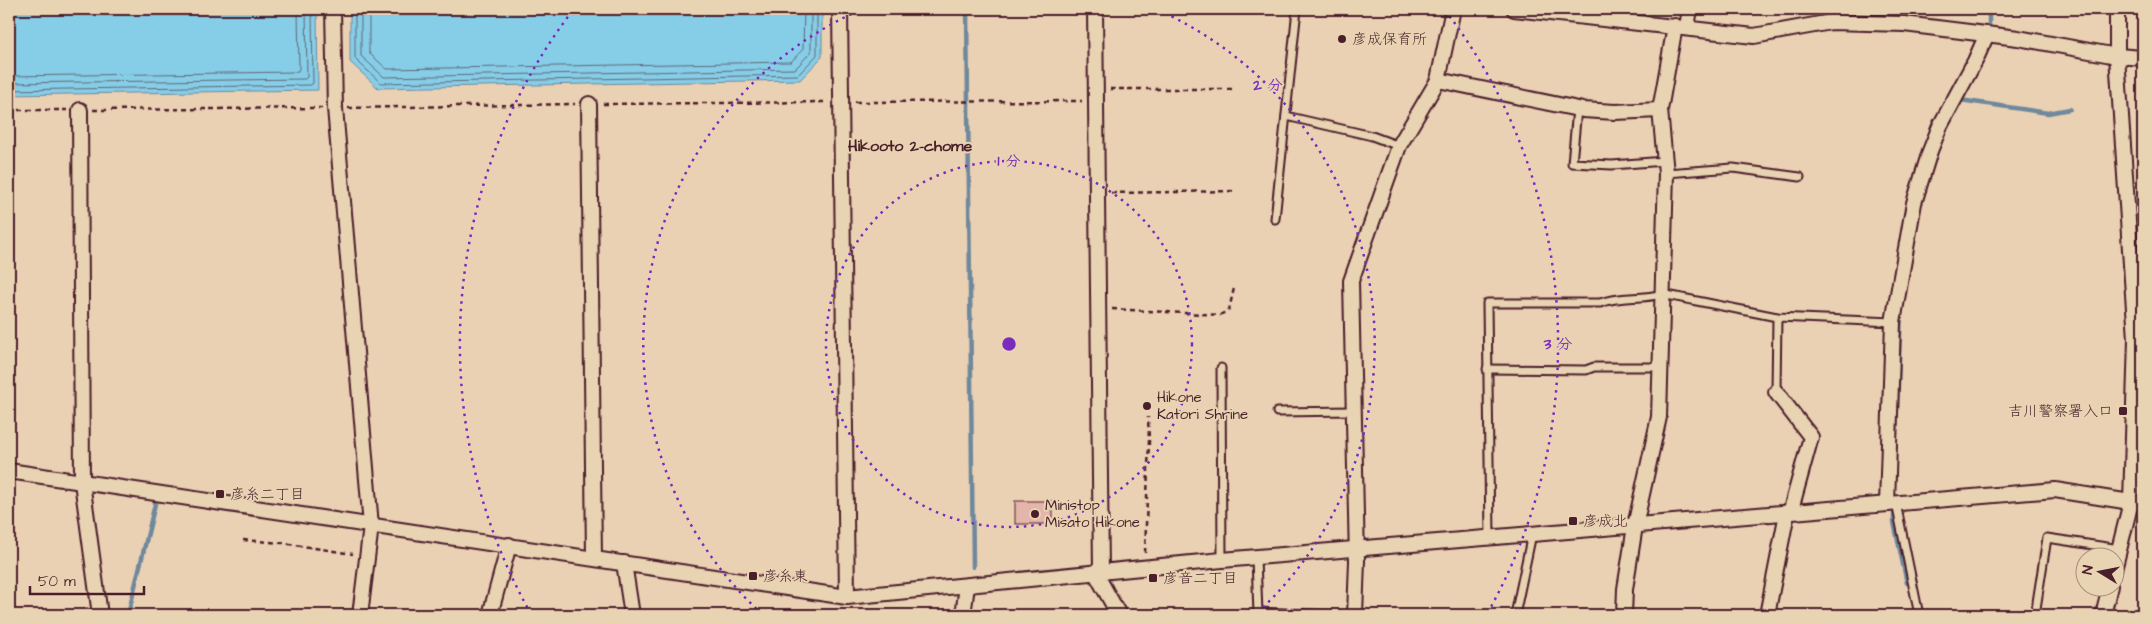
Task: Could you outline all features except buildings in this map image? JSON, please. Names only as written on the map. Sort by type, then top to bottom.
[{"type":"street","points":[[333,9],[335,108],[371,526],[360,615]]},
{"type":"street","points":[[840,9],[848,597]]},
{"type":"street","points":[[1095,9],[1098,571],[1119,615]]},
{"type":"street","points":[[1355,615],[1356,549],[1351,281],[1399,146],[1438,80],[1453,9]]},
{"type":"street","points":[[1514,9],[1558,12],[1754,36],[1851,15],[1904,24],[1987,34],[2117,56],[2143,58]]},
{"type":"street","points":[[1624,615],[1625,589],[1635,526],[1659,417],[1666,167],[1660,110],[1681,26],[1690,9]]},
{"type":"street","points":[[2116,9],[2117,56],[2136,339],[2137,503],[2121,546]]},
{"type":"street","points":[[1891,503],[1893,322],[1914,203],[1930,151],[1987,34]]},
{"type":"street","points":[[1438,80],[1577,109],[1615,112],[1660,110]]},
{"type":"street","points":[[589,104],[594,558]]},
{"type":"street","points":[[80,110],[82,482],[100,615]]},
{"type":"street","points":[[1767,615],[1789,513],[1811,437],[1776,392]]},
{"type":"street","points":[[9,471],[848,597],[1222,560],[2055,490],[2137,503]]},
{"type":"street","points":[[490,615],[509,545]]},
{"type":"street","points":[[624,563],[632,615]]},
{"type":"street","points":[[964,615],[967,586]]},
{"type":"street","points":[[2103,615],[2108,596]]},
{"type":"lane","points":[[1275,219],[1297,9]]},
{"type":"lane","points":[[1577,109],[1572,163],[1612,166],[1733,168],[1800,177]]},
{"type":"lane","points":[[1286,116],[1372,136],[1399,146]]},
{"type":"lane","points":[[1490,538],[1487,303],[1600,303],[1614,297],[1650,297],[1662,294],[1777,317],[1893,322]]},
{"type":"lane","points":[[1776,392],[1777,317]]},
{"type":"lane","points":[[1487,369],[1586,370],[1594,367],[1661,367]]},
{"type":"lane","points":[[1221,368],[1222,560]]},
{"type":"lane","points":[[1277,412],[1353,411]]},
{"type":"lane","points":[[1891,503],[1920,615]]},
{"type":"lane","points":[[1515,615],[1532,534]]},
{"type":"lane","points":[[2035,615],[2047,538],[2100,546]]},
{"type":"lane","points":[[1256,557],[1258,614],[1331,615]]},
{"type":"path","points":[[1096,89],[1236,90]]},
{"type":"path","points":[[9,110],[589,104]]},
{"type":"path","points":[[1097,193],[1236,191]]},
{"type":"path","points":[[1098,308],[1220,315],[1229,310],[1234,288]]},
{"type":"path","points":[[1144,567],[1149,441],[1148,417]]},
{"type":"path","points":[[243,540],[283,543],[368,556]]},
{"type":"water","points":[[9,9],[317,9],[318,90],[9,95]]},
{"type":"water","points":[[350,9],[822,9],[822,57],[800,80],[378,88],[350,62]]},
{"type":"waterway","points":[[967,9],[973,567]]},
{"type":"waterway","points":[[1989,9],[1989,32]]},
{"type":"waterway","points":[[1960,100],[2048,113],[2070,109]]},
{"type":"waterway","points":[[1894,482],[1901,310]]},
{"type":"waterway","points":[[128,615],[156,500]]},
{"type":"waterway","points":[[1894,505],[1894,522],[1907,583]]},
{"type":"place","name":"彦成保育所","points":[[1342,39]]},
{"type":"place","name":"Hikone Katori Shrine","points":[[1147,406]]},
{"type":"place","name":"吉川警察署入口","points":[[2123,411]]},
{"type":"place","name":"彦糸二丁目","points":[[220,494]]},
{"type":"place","name":"Ministop Misato Hikone","points":[[1035,514]]},
{"type":"place","name":"彦成北","points":[[1573,521]]},
{"type":"place","name":"彦糸東","points":[[753,576]]},
{"type":"place","name":"彦音二丁目","points":[[1153,578]]},
{"type":"district","name":"Hikooto 2-chome","points":[[910,145]]}]
